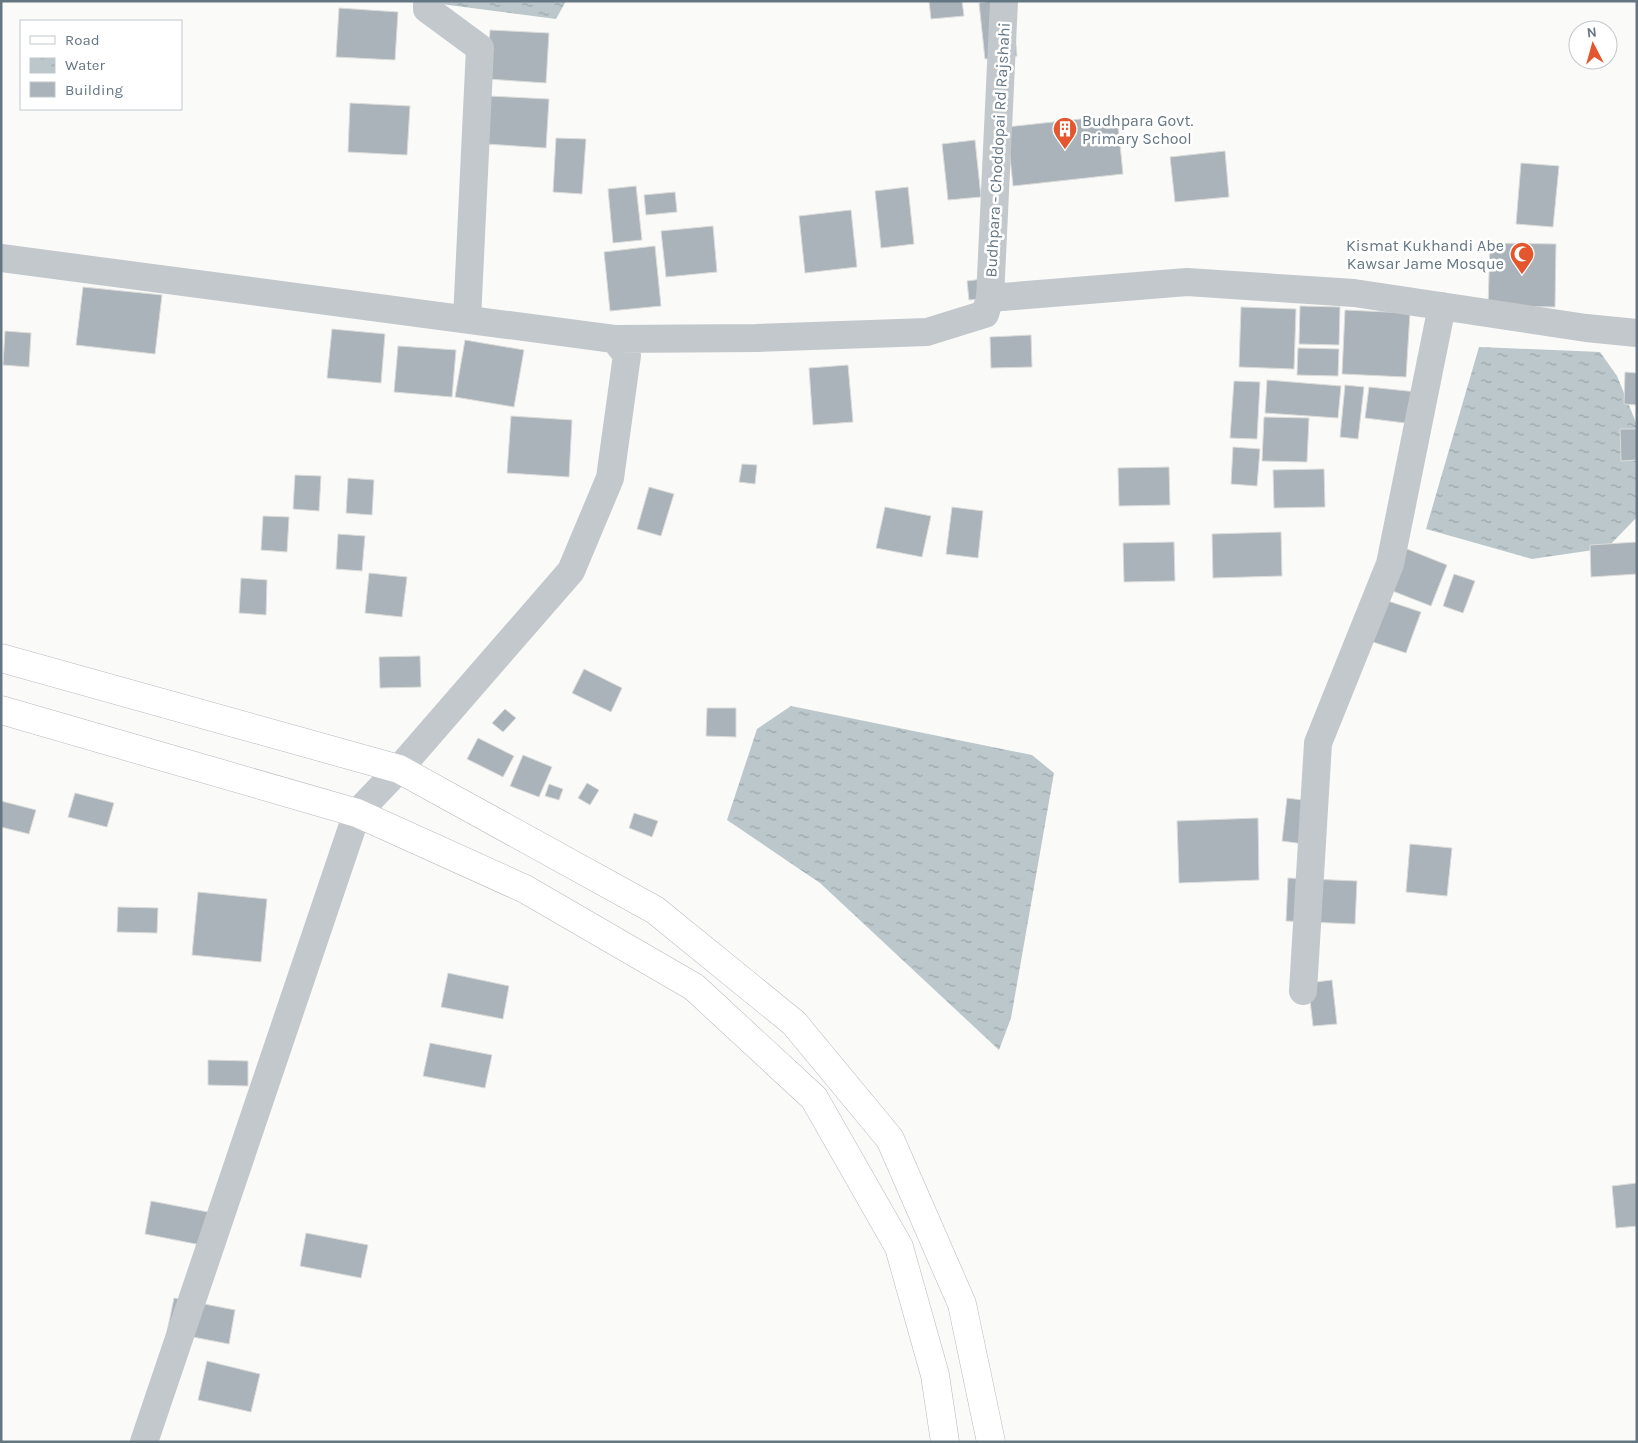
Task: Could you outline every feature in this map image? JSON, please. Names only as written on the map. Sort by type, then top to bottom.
[{"type":"main road","points":[[1,658],[399,769],[655,910],[794,1024],[890,1139],[962,1304],[990,1442]]},
{"type":"main road","points":[[1,710],[358,812],[525,889],[694,987],[814,1098],[899,1247],[935,1375],[945,1442]]},
{"type":"street","points":[[427,1],[427,9],[480,48],[467,320]]},
{"type":"street","name":"Budhpara - Choddopai Rd Rajshahi","points":[[990,298],[1004,1]]},
{"type":"street","points":[[1,258],[614,339],[756,338],[927,332],[985,314],[990,298],[1188,282],[1354,293],[1586,328],[1637,333]]},
{"type":"street","points":[[1303,990],[1318,743],[1390,564],[1442,306]]},
{"type":"street","points":[[144,1442],[358,812],[399,769],[572,571],[610,478],[626,355],[614,339]]},
{"type":"water","points":[[441,1],[566,1],[556,19],[441,4]]},
{"type":"water","points":[[1479,347],[1600,352],[1617,376],[1637,425],[1637,512],[1636,518],[1607,548],[1532,559],[1426,529]]},
{"type":"water","points":[[791,706],[1032,755],[1054,773],[1011,1018],[999,1050],[820,883],[727,820],[757,729]]},
{"type":"building","points":[[929,1],[962,1],[964,16],[931,19]]},
{"type":"building","points":[[1012,1],[1017,56],[985,59],[979,3]]},
{"type":"building","points":[[339,8],[398,12],[395,60],[336,57]]},
{"type":"building","points":[[490,30],[549,33],[546,83],[487,79]]},
{"type":"building","points":[[489,96],[549,99],[546,148],[486,144]]},
{"type":"building","points":[[350,103],[410,106],[407,155],[348,152]]},
{"type":"building","name":"Budhpara Govt. Primary School","points":[[1117,115],[1123,174],[1013,186],[1007,127]]},
{"type":"building","points":[[556,138],[586,139],[582,194],[553,192]]},
{"type":"building","points":[[975,140],[981,197],[948,200],[942,144]]},
{"type":"building","points":[[1225,151],[1229,197],[1175,202],[1170,157]]},
{"type":"building","points":[[1521,163],[1559,166],[1553,227],[1516,224]]},
{"type":"building","points":[[636,186],[642,240],[613,243],[608,189]]},
{"type":"building","points":[[908,187],[914,244],[881,248],[875,191]]},
{"type":"building","points":[[675,192],[677,212],[646,215],[644,195]]},
{"type":"building","points":[[851,210],[857,267],[805,273],[799,216]]},
{"type":"building","points":[[713,226],[717,272],[666,277],[661,231]]},
{"type":"building","name":"Kismat Kukhandi Abe Kawsar Jame Mosque","points":[[1490,243],[1556,244],[1555,307],[1488,306]]},
{"type":"building","points":[[655,246],[661,306],[610,311],[604,252]]},
{"type":"building","points":[[998,277],[1000,297],[969,300],[967,281]]},
{"type":"building","points":[[83,287],[162,295],[155,354],[76,345]]},
{"type":"building","points":[[1300,306],[1340,307],[1339,345],[1299,344]]},
{"type":"building","points":[[1241,307],[1296,309],[1294,369],[1239,367]]},
{"type":"building","points":[[1345,310],[1410,313],[1406,377],[1342,374]]},
{"type":"building","points":[[332,329],[385,334],[381,383],[327,378]]},
{"type":"building","points":[[5,331],[31,333],[29,367],[3,365]]},
{"type":"building","points":[[1031,335],[1032,367],[991,368],[990,337]]},
{"type":"building","points":[[465,340],[524,350],[514,407],[455,397]]},
{"type":"building","points":[[398,346],[456,350],[452,397],[394,392]]},
{"type":"building","points":[[1298,348],[1339,349],[1338,376],[1297,375]]},
{"type":"building","points":[[848,365],[853,422],[813,425],[809,368]]},
{"type":"building","points":[[1625,372],[1637,373],[1637,405],[1624,404]]},
{"type":"building","points":[[1267,380],[1341,386],[1338,418],[1265,413]]},
{"type":"building","points":[[1234,381],[1260,382],[1257,439],[1230,438]]},
{"type":"building","points":[[1345,385],[1364,387],[1358,439],[1340,437]]},
{"type":"building","points":[[1369,387],[1417,392],[1413,424],[1365,418]]},
{"type":"building","points":[[511,416],[572,420],[569,477],[507,473]]},
{"type":"building","points":[[1264,417],[1309,418],[1307,462],[1262,461]]},
{"type":"building","points":[[1620,429],[1637,429],[1637,460],[1621,461]]},
{"type":"building","points":[[1233,447],[1260,449],[1257,486],[1231,484]]},
{"type":"building","points":[[742,464],[757,465],[755,484],[739,482]]},
{"type":"building","points":[[1169,467],[1170,505],[1119,506],[1118,468]]},
{"type":"building","points":[[1324,469],[1325,507],[1274,508],[1273,470]]},
{"type":"building","points":[[295,475],[321,476],[319,511],[293,509]]},
{"type":"building","points":[[348,478],[374,480],[372,515],[346,513]]},
{"type":"building","points":[[649,487],[674,494],[661,536],[637,529]]},
{"type":"building","points":[[885,507],[931,516],[922,557],[876,548]]},
{"type":"building","points":[[952,507],[983,511],[978,558],[946,554]]},
{"type":"building","points":[[263,516],[289,517],[287,552],[261,550]]},
{"type":"building","points":[[1281,532],[1282,576],[1213,578],[1212,534]]},
{"type":"building","points":[[338,534],[365,536],[362,571],[336,569]]},
{"type":"building","points":[[1174,542],[1175,581],[1124,582],[1123,543]]},
{"type":"building","points":[[1637,542],[1637,574],[1591,577],[1590,545]]},
{"type":"building","points":[[1407,549],[1447,565],[1431,606],[1390,590]]},
{"type":"building","points":[[369,573],[407,577],[402,617],[365,613]]},
{"type":"building","points":[[1454,574],[1475,581],[1463,613],[1443,606]]},
{"type":"building","points":[[241,578],[267,580],[266,615],[239,613]]},
{"type":"building","points":[[1385,600],[1421,612],[1406,653],[1370,641]]},
{"type":"building","points":[[420,656],[421,687],[380,688],[379,657]]},
{"type":"building","points":[[584,669],[622,688],[611,712],[572,693]]},
{"type":"building","points":[[707,708],[736,708],[736,737],[706,736]]},
{"type":"building","points":[[505,709],[516,718],[503,732],[492,723]]},
{"type":"building","points":[[478,738],[514,756],[503,777],[467,759]]},
{"type":"building","points":[[523,755],[552,767],[539,797],[510,786]]},
{"type":"building","points":[[587,783],[599,790],[590,805],[578,798]]},
{"type":"building","points":[[549,784],[563,789],[559,800],[545,796]]},
{"type":"building","points":[[75,793],[114,803],[107,827],[68,817]]},
{"type":"building","points":[[1287,798],[1325,803],[1319,846],[1282,841]]},
{"type":"building","points":[[1,801],[36,810],[29,834],[1,827]]},
{"type":"building","points":[[634,813],[658,821],[652,837],[629,828]]},
{"type":"building","points":[[1258,818],[1259,880],[1179,883],[1177,821]]},
{"type":"building","points":[[1410,844],[1452,848],[1447,896],[1406,892]]},
{"type":"building","points":[[1288,878],[1357,881],[1355,924],[1286,921]]},
{"type":"building","points":[[198,892],[267,899],[261,962],[192,955]]},
{"type":"building","points":[[118,907],[158,908],[157,933],[117,932]]},
{"type":"building","points":[[448,973],[509,986],[503,1019],[441,1007]]},
{"type":"building","points":[[1332,980],[1337,1024],[1313,1026],[1308,983]]},
{"type":"building","points":[[430,1043],[492,1055],[485,1088],[423,1076]]},
{"type":"building","points":[[208,1060],[248,1061],[248,1086],[208,1085]]},
{"type":"building","points":[[1637,1183],[1637,1226],[1616,1228],[1612,1186]]},
{"type":"building","points":[[151,1201],[213,1213],[206,1246],[145,1234]]},
{"type":"building","points":[[306,1233],[368,1245],[361,1278],[300,1266]]},
{"type":"building","points":[[174,1298],[235,1310],[229,1344],[167,1332]]},
{"type":"building","points":[[207,1361],[260,1374],[251,1412],[198,1400]]},
{"type":"place","name":"Budhpara Govt. Primary School","points":[[1065,150]]},
{"type":"place","name":"Kismat Kukhandi Abe Kawsar Jame Mosque","points":[[1522,275]]}]
